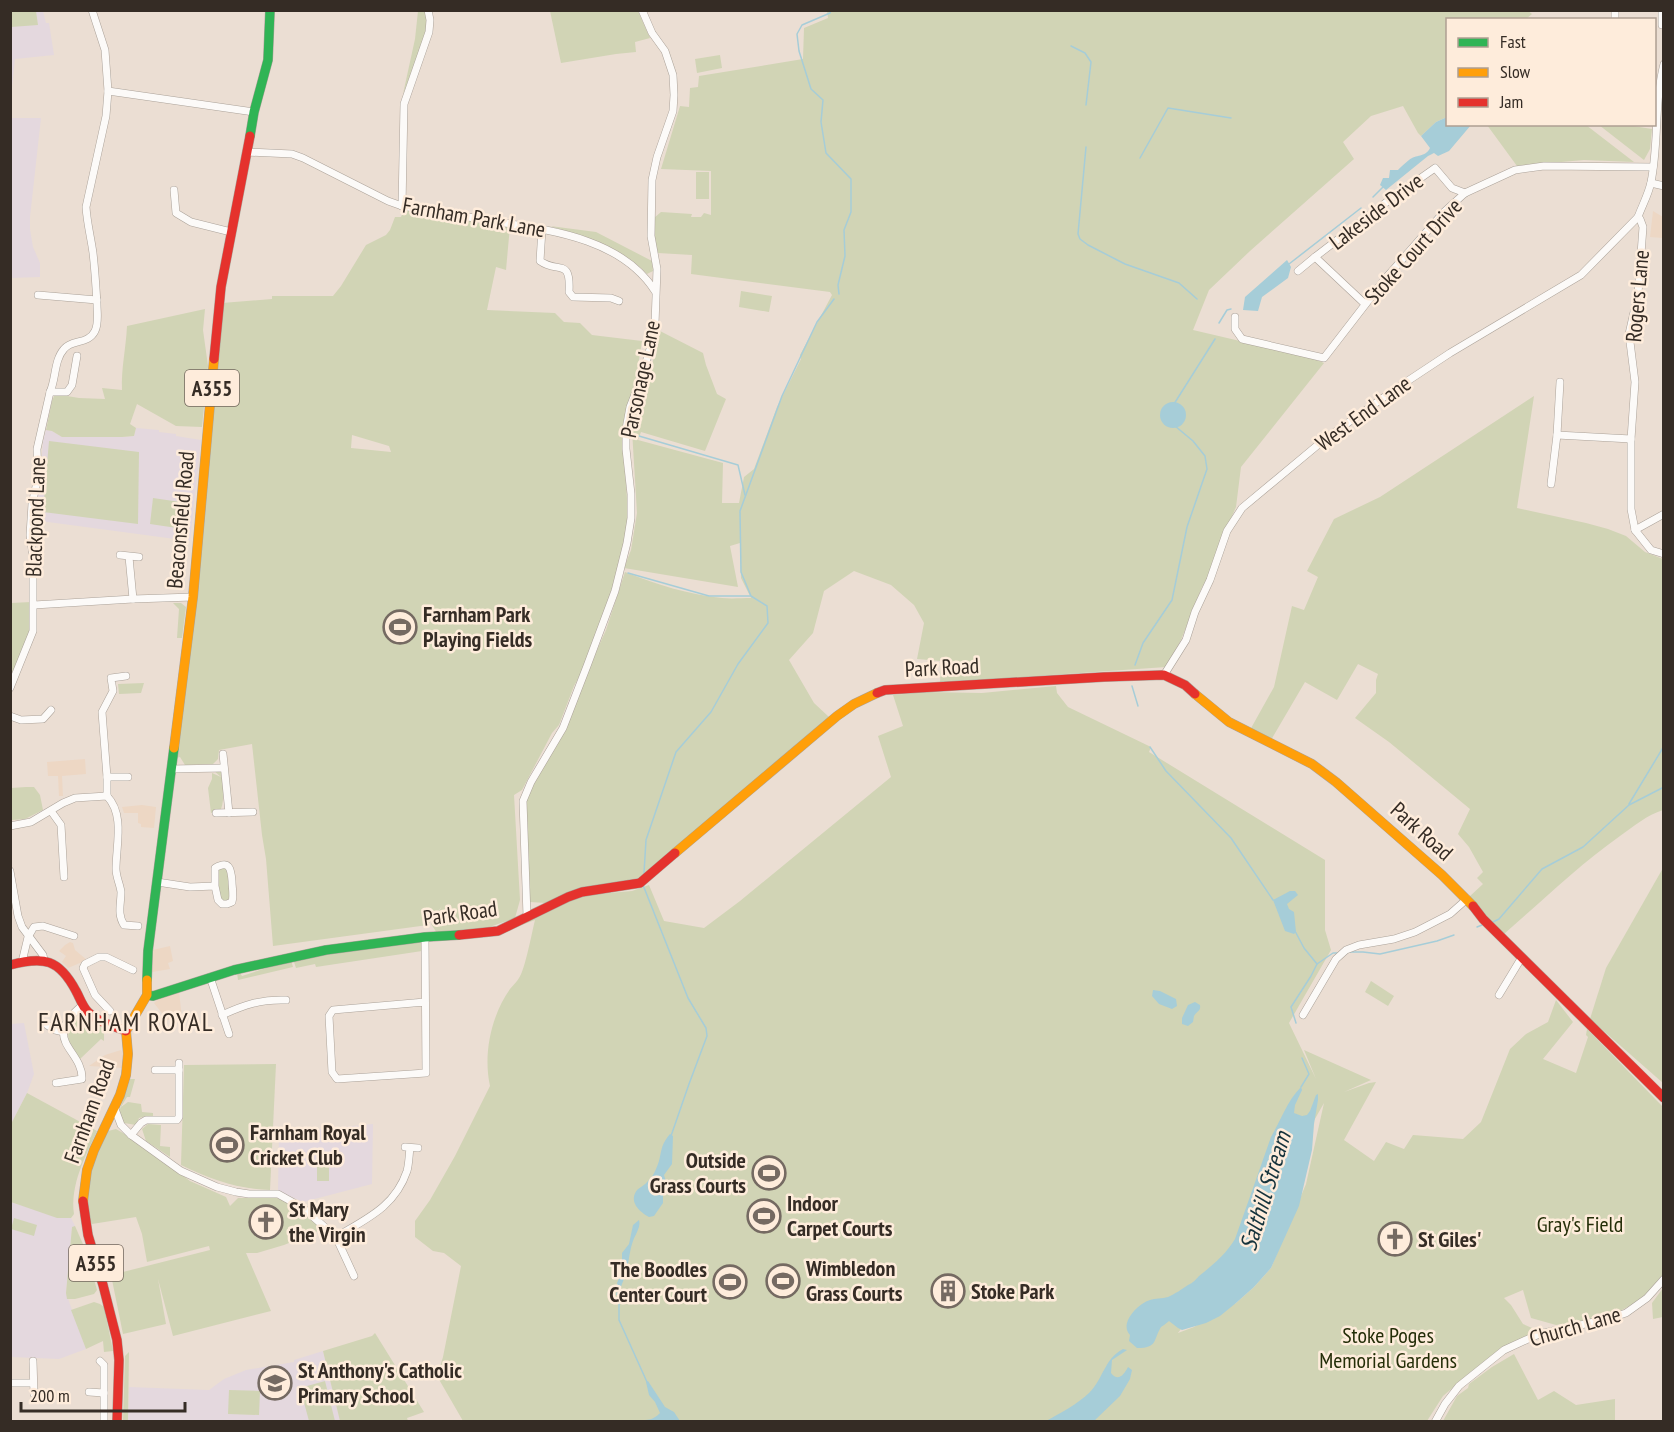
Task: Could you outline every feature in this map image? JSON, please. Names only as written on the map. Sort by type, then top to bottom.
[{"type":"main road","name":"Beaconsfield Road","points":[[126,1031],[147,995],[148,951],[192,597],[221,287],[254,112],[267,60],[270,10]]},
{"type":"main road","name":"Park Road","points":[[147,995],[153,996],[234,970],[326,950],[498,930],[575,895],[640,883],[836,717],[854,704],[874,694],[900,688],[1164,675],[1185,685],[1229,722],[1312,764],[1357,799],[1467,899],[1483,919],[1664,1098]]},
{"type":"main road","points":[[10,965],[44,960],[55,964],[66,972],[88,1012],[105,1023],[126,1031]]},
{"type":"main road","name":"Farnham Road","points":[[117,1419],[119,1360],[117,1340],[84,1217],[83,1193],[86,1174],[93,1154],[115,1109],[125,1082],[129,1063],[129,1043],[126,1031]]},
{"type":"street","name":"Blackpond Lane","points":[[10,688],[33,631],[33,556],[30,535],[32,504],[38,478],[37,449],[58,358],[68,345],[90,338],[98,322],[96,276],[86,207],[106,116],[108,91],[105,50],[92,10]]},
{"type":"street","points":[[402,207],[404,104],[429,32],[428,10]]},
{"type":"street","name":"Parsonage Lane","points":[[527,916],[523,801],[531,782],[562,728],[615,591],[631,518],[626,429],[630,407],[650,350],[655,324],[657,270],[651,236],[652,180],[673,111],[674,95],[673,75],[665,51],[652,33],[642,10]]},
{"type":"street","points":[[1662,10],[1662,25]]},
{"type":"street","name":"Rogers Lane","points":[[1635,530],[1631,509],[1631,439],[1635,382],[1629,334],[1638,294],[1643,227],[1638,217],[1651,183],[1658,117],[1657,81],[1664,63]]},
{"type":"street","points":[[108,91],[254,112]]},
{"type":"street","name":"Farnham Park Lane","points":[[247,152],[292,154],[402,207],[542,229],[576,237],[627,261],[656,292]]},
{"type":"street","name":"Stoke Court Drive","points":[[1234,324],[1242,339],[1324,358],[1365,304],[1444,212],[1465,193],[1515,170],[1545,166],[1653,167]]},
{"type":"street","name":"Lakeside Drive","points":[[1298,271],[1385,203],[1435,168],[1452,188],[1465,193]]},
{"type":"street","points":[[1651,183],[1664,186]]},
{"type":"street","points":[[174,190],[176,213],[191,222],[231,232]]},
{"type":"street","name":"West End Lane","points":[[1164,675],[1186,640],[1227,531],[1242,508],[1325,440],[1397,388],[1450,353],[1578,277],[1638,217]]},
{"type":"street","points":[[542,229],[540,261],[561,267],[568,273],[569,292],[573,297],[614,295],[619,301]]},
{"type":"street","name":"Lakeside Drive","points":[[1315,257],[1365,304]]},
{"type":"street","points":[[38,295],[97,300]]},
{"type":"street","points":[[50,392],[67,392],[72,385],[77,356]]},
{"type":"street","points":[[1551,484],[1560,382]]},
{"type":"street","points":[[1557,435],[1631,439]]},
{"type":"street","points":[[1664,514],[1635,530],[1651,550],[1664,554]]},
{"type":"street","points":[[120,555],[139,557]]},
{"type":"street","points":[[129,557],[133,599]]},
{"type":"street","points":[[34,605],[192,597]]},
{"type":"street","points":[[126,676],[111,678],[113,692],[102,711],[107,796],[117,811],[116,872],[121,892],[119,914],[122,927],[138,926]]},
{"type":"street","points":[[10,716],[21,720],[43,719],[51,710]]},
{"type":"street","points":[[223,754],[229,813]]},
{"type":"street","points":[[171,769],[224,768]]},
{"type":"street","points":[[107,777],[128,777]]},
{"type":"street","points":[[10,826],[30,822],[75,798],[107,796]]},
{"type":"street","points":[[51,811],[61,825],[64,877]]},
{"type":"street","points":[[216,813],[253,812]]},
{"type":"street","points":[[225,864],[231,871],[232,902],[222,904],[218,900],[215,886],[215,868],[225,864]]},
{"type":"street","points":[[10,871],[18,916],[28,937],[43,955],[44,960]]},
{"type":"street","points":[[157,882],[190,887],[215,886]]},
{"type":"street","points":[[1303,1015],[1336,959],[1346,950],[1415,932],[1450,914],[1467,899]]},
{"type":"street","points":[[22,962],[28,937],[34,927],[44,926],[74,936]]},
{"type":"street","points":[[425,937],[426,1072],[337,1078],[334,1076],[329,1016],[333,1010],[425,1002]]},
{"type":"street","points":[[110,1011],[95,994],[83,968],[85,964],[99,957],[106,957],[133,970]]},
{"type":"street","points":[[1499,995],[1522,957]]},
{"type":"street","points":[[210,977],[229,1034]]},
{"type":"street","points":[[77,993],[92,987]]},
{"type":"street","points":[[222,1015],[246,1005],[272,999],[286,1000]]},
{"type":"street","points":[[56,1083],[82,1079],[82,1070],[67,1046],[64,1032],[68,1021],[83,1005]]},
{"type":"street","points":[[47,1025],[64,1032]]},
{"type":"street","points":[[131,1135],[146,1120],[177,1120],[179,1117],[179,1066],[154,1070]]},
{"type":"street","points":[[115,1109],[121,1125],[131,1135],[181,1171],[217,1187],[249,1194],[279,1194],[303,1208],[336,1237],[354,1276]]},
{"type":"street","points":[[106,1126],[121,1125]]},
{"type":"street","points":[[336,1237],[382,1209],[390,1200],[407,1171],[411,1148]]},
{"type":"street","name":"Church Lane","points":[[1435,1422],[1459,1386],[1504,1350],[1539,1334],[1626,1313],[1647,1298],[1664,1279]]},
{"type":"street","points":[[33,1361],[34,1394]]},
{"type":"street","name":"Farnham Road","points":[[100,1361],[104,1365],[104,1419],[117,1419]]},
{"type":"street","points":[[10,1383],[33,1383]]},
{"type":"street","points":[[88,1392],[104,1393]]},
{"type":"shaded area","points":[[11,11],[43,11],[46,23],[49,23],[54,55],[15,59],[11,96]]},
{"type":"shaded area","points":[[11,118],[41,118],[30,217],[33,247],[40,263],[40,277],[11,278]]},
{"type":"shaded area","points":[[1653,211],[1663,217],[1663,238],[1650,237]]},
{"type":"shaded area","points":[[136,428],[159,430],[159,432],[201,440],[190,541],[33,520],[46,430],[62,437],[122,437],[134,436]]},
{"type":"shaded area","points":[[85,759],[86,774],[62,776],[63,796],[59,796],[58,776],[48,776],[47,762]]},
{"type":"shaded area","points":[[142,805],[156,807],[154,828],[141,827],[138,823],[138,813],[124,813],[122,807]]},
{"type":"shaded area","points":[[70,942],[73,943],[75,950],[87,960],[68,968],[62,962],[66,956],[59,951]]},
{"type":"shaded area","points":[[170,946],[173,961],[168,963],[170,969],[152,972],[153,950]]},
{"type":"shaded area","points":[[179,991],[182,1018],[165,1020],[154,1003],[161,997]]},
{"type":"shaded area","points":[[24,1023],[34,1074],[11,1124],[11,1024]]},
{"type":"shaded area","points":[[121,1050],[122,1068],[89,1066],[105,1055]]},
{"type":"shaded area","points":[[373,1124],[372,1184],[303,1202],[278,1191],[279,1133]]},
{"type":"shaded area","points":[[10,1202],[71,1218],[75,1226],[72,1228],[66,1293],[86,1349],[59,1359],[11,1357]]},
{"type":"shaded area","name":"St Anthony's Catholic Primary School","points":[[323,1351],[340,1421],[128,1422],[129,1387],[209,1390],[224,1379],[246,1370],[294,1362],[294,1360]]},
{"type":"green space","points":[[11,10],[36,11],[38,25],[11,27]]},
{"type":"green space","points":[[1527,10],[1532,14],[1527,18],[1446,18],[1446,117],[1436,122],[1421,136],[1403,106],[1371,116],[1343,142],[1354,159],[1209,290],[1193,330],[1312,358],[1324,363],[1241,467],[1236,507],[1209,578],[1202,587],[1181,640],[1166,667],[940,683],[941,661],[917,659],[924,623],[914,605],[891,585],[854,571],[824,591],[813,633],[789,660],[814,703],[829,717],[649,872],[627,882],[546,903],[530,902],[526,798],[606,630],[625,572],[685,592],[726,598],[751,598],[741,578],[740,543],[730,546],[738,587],[624,568],[631,550],[637,513],[632,430],[635,412],[647,386],[660,331],[703,353],[717,394],[726,399],[705,451],[641,432],[638,440],[723,463],[722,503],[739,503],[744,477],[754,469],[777,407],[801,359],[800,355],[832,295],[830,292],[691,274],[692,255],[658,253],[654,218],[661,212],[692,214],[691,217],[701,217],[704,213],[711,215],[711,171],[661,169],[680,106],[689,107],[690,88],[698,87],[699,76],[803,59],[804,28],[828,18],[827,11]]},
{"type":"green space","points":[[418,11],[427,11],[429,21],[403,94],[415,39]]},
{"type":"green space","points":[[550,11],[638,11],[650,38],[635,42],[636,52],[561,63]]},
{"type":"green space","points":[[720,55],[722,68],[697,73],[695,59]]},
{"type":"green space","points":[[1488,126],[1587,126],[1634,162],[1584,160],[1517,166]]},
{"type":"green space","points":[[1600,126],[1633,126],[1652,129],[1650,149],[1644,160]]},
{"type":"green space","points":[[696,172],[709,172],[709,199],[696,199]]},
{"type":"green space","name":"Farnham Park Playing Fields","points":[[404,210],[510,226],[506,270],[496,267],[487,310],[555,313],[564,322],[580,323],[592,335],[642,341],[636,379],[625,417],[623,439],[628,513],[626,542],[612,592],[587,662],[574,686],[559,725],[552,733],[522,790],[514,795],[520,900],[515,918],[484,929],[437,933],[431,924],[442,906],[428,925],[273,946],[266,859],[252,744],[219,750],[218,759],[213,764],[185,765],[180,757],[176,758],[222,303],[272,299],[272,296],[333,296],[366,245],[386,235],[395,217],[401,217]],"holes":[[[352,435],[389,446],[391,452],[351,448]]]},
{"type":"green space","points":[[550,226],[596,232],[652,261],[653,271],[647,274],[614,250]]},
{"type":"green space","points":[[741,291],[772,296],[769,312],[739,307]]},
{"type":"green space","points":[[205,309],[203,330],[208,366],[202,427],[176,426],[137,404],[130,424],[136,428],[134,436],[62,437],[46,430],[55,394],[105,399],[102,388],[122,390],[127,326]]},
{"type":"green space","points":[[1534,396],[1517,508],[1608,529],[1626,536],[1645,552],[1663,559],[1663,810],[1641,821],[1605,847],[1504,934],[1469,897],[1483,884],[1477,878],[1483,872],[1469,847],[1458,834],[1470,809],[1389,742],[1355,718],[1376,693],[1378,674],[1358,664],[1337,700],[1305,682],[1271,740],[1250,730],[1274,687],[1292,606],[1304,610],[1318,577],[1307,571],[1334,519],[1380,497]]},
{"type":"green space","points":[[49,441],[139,452],[138,524],[43,512]]},
{"type":"green space","points":[[153,498],[180,502],[177,528],[150,524]]},
{"type":"green space","points":[[31,602],[30,634],[11,675],[11,603]]},
{"type":"green space","points":[[173,603],[181,603],[186,607],[182,638],[177,638],[179,609]]},
{"type":"green space","points":[[144,683],[141,693],[119,694],[118,684]]},
{"type":"green space","points":[[1056,686],[1057,693],[1068,707],[1151,747],[1149,752],[1325,860],[1325,930],[1331,950],[1289,1023],[1316,1079],[1304,1050],[1371,1080],[1344,1092],[1376,1082],[1344,1140],[1374,1161],[1386,1142],[1404,1149],[1413,1135],[1463,1139],[1481,1122],[1510,1049],[1526,1034],[1548,1022],[1556,1000],[1573,1022],[1543,1059],[1576,1073],[1588,1037],[1587,1029],[1663,1107],[1664,1272],[1642,1299],[1611,1316],[1556,1325],[1531,1318],[1523,1290],[1504,1298],[1523,1324],[1532,1328],[1534,1332],[1511,1345],[1462,1380],[1443,1396],[1427,1421],[463,1421],[437,1376],[443,1357],[461,1266],[444,1253],[433,1251],[415,1237],[415,1221],[455,1156],[490,1086],[488,1048],[493,1023],[503,1000],[521,974],[535,920],[519,926],[545,910],[587,895],[632,891],[649,885],[664,921],[704,928],[891,777],[878,736],[903,726],[893,695],[924,692],[982,693]],"holes":[[[1324,1103],[1306,1184],[1271,1268],[1236,1303],[1194,1327],[1178,1333],[1242,1247]]]},
{"type":"green space","points":[[212,769],[221,772],[223,796],[221,809],[211,813],[208,788],[212,773],[221,777]]},
{"type":"green space","points":[[34,787],[40,795],[43,810],[25,819],[12,820],[11,788]]},
{"type":"green space","points":[[224,867],[229,870],[231,897],[227,902],[220,901],[217,876],[219,869]]},
{"type":"green space","points":[[1663,868],[1663,1083],[1590,1019],[1606,968]]},
{"type":"green space","points":[[419,941],[422,944],[422,951],[316,967],[315,964],[296,968],[293,959]]},
{"type":"green space","points":[[291,960],[293,967],[238,980],[237,973],[242,976]]},
{"type":"green space","points":[[1371,981],[1394,996],[1388,1006],[1365,992]]},
{"type":"green space","points":[[81,1012],[85,1012],[104,1026],[104,1041],[101,1039],[80,1059],[70,1044],[68,1034],[72,1021]]},
{"type":"green space","name":"Farnham Royal Cricket Club","points":[[276,1064],[270,1190],[247,1188],[224,1182],[181,1165],[184,1065]]},
{"type":"green space","points":[[130,1079],[135,1079],[130,1097],[127,1097],[121,1107],[128,1102],[141,1104],[142,1112],[153,1113],[153,1118],[146,1116],[139,1118],[136,1125],[124,1123],[119,1112]]},
{"type":"green space","points":[[27,1093],[97,1131],[76,1182],[74,1214],[71,1218],[57,1218],[11,1202],[11,1124]]},
{"type":"green space","points":[[148,1124],[161,1125],[160,1146],[170,1147],[170,1157],[146,1141],[142,1129]]},
{"type":"green space","points":[[116,1129],[135,1140],[190,1181],[226,1197],[230,1206],[238,1198],[276,1198],[287,1201],[323,1229],[284,1245],[257,1253],[246,1253],[271,1311],[173,1336],[158,1279],[166,1324],[123,1334],[111,1275],[210,1250],[209,1246],[147,1262],[136,1217],[92,1224],[86,1201],[88,1181],[108,1131]]},
{"type":"green space","points":[[317,1156],[329,1156],[329,1181],[317,1181]]},
{"type":"green space","points":[[14,1218],[37,1225],[34,1236],[11,1229]]},
{"type":"green space","points":[[75,1226],[86,1251],[97,1290],[94,1294],[67,1299],[72,1227]]},
{"type":"green space","points":[[1663,1288],[1663,1317],[1653,1319],[1652,1303]]},
{"type":"green space","points":[[94,1302],[104,1307],[113,1351],[104,1352],[103,1341],[86,1349],[71,1310]]},
{"type":"green space","points":[[375,1333],[424,1412],[407,1418],[408,1421],[340,1421],[323,1351],[372,1336]]},
{"type":"green space","points":[[129,1352],[128,1421],[123,1421],[125,1356]]},
{"type":"green space","points":[[1514,1354],[1538,1400],[1554,1391],[1576,1405],[1615,1399],[1615,1421],[1443,1421],[1457,1396],[1468,1388],[1469,1384]]},
{"type":"green space","points":[[325,1381],[335,1421],[309,1421],[300,1388]]},
{"type":"green space","points":[[229,1390],[260,1391],[259,1415],[228,1414]]},
{"type":"water","points":[[1446,117],[1446,126],[1470,126],[1449,151],[1438,156],[1434,153],[1428,156],[1386,190],[1380,185],[1383,178],[1389,178],[1390,170],[1398,170],[1412,158],[1428,151],[1430,148],[1421,136],[1436,122]]},
{"type":"water","points":[[1287,260],[1291,267],[1288,278],[1262,297],[1258,311],[1243,310],[1245,297]]},
{"type":"water","points":[[1173,402],[1182,406],[1186,415],[1182,424],[1173,428],[1164,424],[1160,415],[1164,406]]},
{"type":"water","points":[[1290,891],[1295,891],[1298,895],[1287,904],[1294,912],[1296,932],[1294,934],[1285,931],[1273,900]]},
{"type":"water","points":[[1153,990],[1176,999],[1177,1006],[1172,1009],[1159,1004],[1152,996]]},
{"type":"water","points":[[1195,1002],[1200,1007],[1193,1022],[1188,1026],[1182,1024],[1182,1018],[1188,1005]]},
{"type":"water","points":[[1301,1087],[1294,1113],[1307,1115],[1318,1094],[1312,1150],[1299,1206],[1271,1268],[1254,1287],[1220,1316],[1182,1330],[1169,1321],[1161,1327],[1152,1345],[1137,1348],[1129,1341],[1130,1335],[1127,1331],[1128,1320],[1135,1310],[1145,1302],[1168,1297],[1191,1283],[1228,1250],[1235,1239],[1271,1137],[1288,1104]]},
{"type":"water","points":[[670,1134],[673,1136],[672,1164],[664,1175],[667,1185],[663,1191],[663,1203],[654,1216],[649,1217],[636,1206],[635,1194],[653,1175],[662,1147]]},
{"type":"water","points":[[639,1220],[639,1228],[632,1245],[625,1276],[619,1295],[616,1295],[617,1283],[622,1272],[622,1253],[629,1244],[633,1225]]},
{"type":"water","points":[[1123,1349],[1127,1350],[1112,1360],[1111,1373],[1118,1377],[1123,1375],[1128,1367],[1132,1370],[1130,1379],[1120,1396],[1094,1421],[1046,1421],[1089,1393],[1108,1363]]},
{"type":"water","points":[[648,1381],[665,1407],[674,1412],[680,1421],[637,1421],[652,1419],[660,1413],[649,1395],[646,1382]]},
{"type":"waterway","points":[[831,10],[830,13],[802,25],[797,34],[799,51],[811,89],[823,100],[821,122],[826,153],[851,179],[851,212],[844,230],[845,256],[838,285],[839,294]]},
{"type":"waterway","points":[[1071,46],[1085,53],[1091,62],[1086,105]]},
{"type":"waterway","points":[[1140,158],[1168,108],[1231,118]]},
{"type":"waterway","points":[[1086,147],[1078,234],[1080,239],[1125,264],[1179,283],[1197,299]]},
{"type":"waterway","points":[[1373,197],[1383,187]]},
{"type":"waterway","points":[[1289,264],[1361,208]]},
{"type":"waterway","points":[[644,873],[646,840],[676,752],[711,712],[738,664],[768,623],[767,606],[751,596],[741,572],[740,511],[782,396],[817,322],[834,299]]},
{"type":"waterway","points":[[1219,323],[1227,310],[1231,309]]},
{"type":"waterway","points":[[1174,404],[1215,339]]},
{"type":"waterway","points":[[1135,665],[1143,643],[1172,600],[1187,527],[1207,469],[1205,456],[1193,441],[1175,426]]},
{"type":"waterway","points":[[639,436],[738,465],[745,495]]},
{"type":"waterway","points":[[628,573],[709,596],[750,596]]},
{"type":"waterway","points":[[1132,686],[1138,706]]},
{"type":"waterway","points":[[1629,804],[1664,746]]},
{"type":"waterway","points":[[1150,747],[1166,771],[1231,838],[1273,900]]},
{"type":"waterway","name":"Salthill Stream","points":[[1493,922],[1499,919],[1542,869],[1583,847],[1629,805],[1664,787]]},
{"type":"waterway","points":[[643,885],[688,998],[706,1028],[707,1036],[671,1136]]},
{"type":"waterway","name":"Salthill Stream","points":[[1477,927],[1482,925]]},
{"type":"waterway","points":[[1295,931],[1304,948],[1317,964]]},
{"type":"waterway","name":"Salthill Stream","points":[[1349,952],[1380,954],[1454,935]]},
{"type":"waterway","name":"Salthill Stream","points":[[1296,1023],[1291,1007],[1317,964],[1333,953],[1337,953]]},
{"type":"waterway","name":"Salthill Stream","points":[[1301,1087],[1309,1074],[1302,1058]]},
{"type":"waterway","points":[[619,1293],[619,1320],[647,1382]]},
{"type":"traffic: fast","points":[[250,136],[268,60],[270,10]]},
{"type":"traffic: fast","points":[[147,980],[148,951],[174,748]]},
{"type":"traffic: fast","points":[[147,995],[153,996],[234,970],[326,950],[425,937],[459,935]]},
{"type":"traffic: slow","points":[[174,748],[193,597],[214,359]]},
{"type":"traffic: slow","points":[[675,853],[837,716],[854,704],[877,693]]},
{"type":"traffic: slow","points":[[1195,694],[1229,722],[1312,764],[1336,782],[1442,875],[1473,906]]},
{"type":"traffic: slow","points":[[83,1201],[87,1170],[120,1095],[126,1075],[128,1054],[126,1031],[147,995],[147,980]]},
{"type":"traffic: jam","points":[[214,359],[221,287],[250,136]]},
{"type":"traffic: jam","points":[[877,693],[885,690],[1164,675],[1185,685],[1195,694]]},
{"type":"traffic: jam","points":[[459,935],[498,931],[582,892],[640,883],[675,853]]},
{"type":"traffic: jam","points":[[1473,906],[1483,919],[1664,1098]]},
{"type":"traffic: jam","points":[[10,965],[41,961],[57,966],[70,980],[88,1012],[101,1021],[126,1031]]},
{"type":"traffic: jam","points":[[83,1201],[88,1235],[117,1340],[119,1360],[117,1422]]},
{"type":"place","name":"Farnham Park Playing Fields","points":[[400,627]]},
{"type":"place","name":"Farnham Royal Cricket Club","points":[[227,1145]]},
{"type":"place","name":"Outside Grass Courts","points":[[769,1173]]},
{"type":"place","name":"Indoor Carpet Courts","points":[[764,1216]]},
{"type":"place","name":"St Mary the Virgin","points":[[266,1222]]},
{"type":"place","name":"St Giles'","points":[[1395,1239]]},
{"type":"place","name":"Wimbledon Grass Courts","points":[[783,1281]]},
{"type":"place","name":"The Boodles Center Court","points":[[730,1282]]},
{"type":"place","name":"Stoke Park","points":[[948,1291]]},
{"type":"place","name":"St Anthony's Catholic Primary School","points":[[275,1383]]},
{"type":"district","name":"FARNHAM ROYAL","points":[[126,1021]]},
{"type":"park label","name":"Gray's Field","points":[[1580,1224]]},
{"type":"park label","name":"Stoke Poges Memorial Gardens","points":[[1388,1348]]}]
